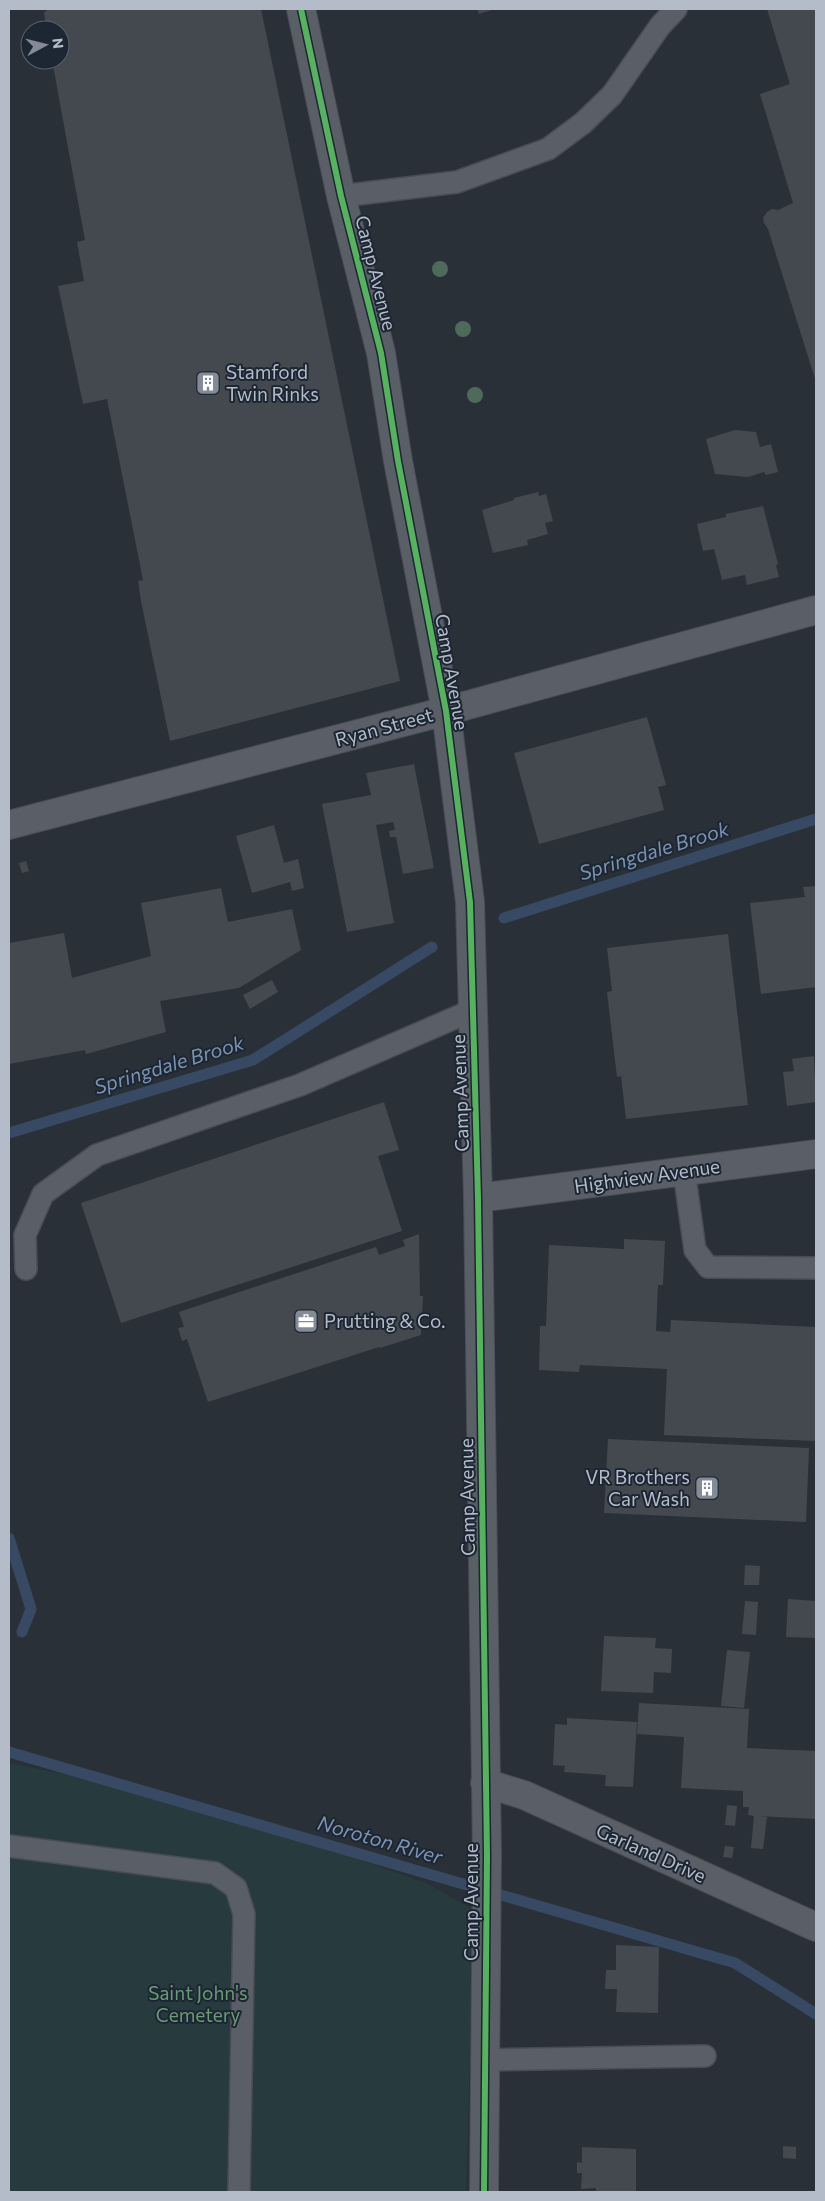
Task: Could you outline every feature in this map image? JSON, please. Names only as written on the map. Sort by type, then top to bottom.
[{"type":"street","name":"Camp Avenue","points":[[301,9],[341,196],[380,353],[398,461],[446,711],[470,902],[478,1198],[487,1856],[485,1905],[486,2060],[484,2192]]},
{"type":"street","name":"Ryan Street","points":[[9,825],[446,711],[816,610]]},
{"type":"street","name":"Highview Avenue","points":[[478,1198],[816,1154]]},
{"type":"street","name":"Garland Drive","points":[[485,1783],[524,1795],[816,1928]]},
{"type":"lane","points":[[341,196],[457,182],[548,149],[583,123],[612,95],[660,26],[676,9]]},
{"type":"lane","points":[[26,1270],[25,1234],[43,1194],[97,1155],[300,1085],[473,1010]]},
{"type":"lane","points":[[684,1171],[695,1250],[708,1267],[816,1268]]},
{"type":"lane","points":[[9,1846],[215,1873],[236,1888],[244,1914],[239,2192]]},
{"type":"lane","points":[[486,2060],[705,2056]]},
{"type":"green space","name":"Saint John's Cemetery","points":[[9,1763],[180,1797],[426,1883],[474,1910],[466,2192],[9,2192]]},
{"type":"building","name":"Stamford Twin Rinks","points":[[48,9],[261,9],[400,681],[170,741],[141,601],[138,581],[143,580],[107,399],[83,404],[58,286],[84,281],[77,242],[85,240],[54,70],[70,70],[70,20],[45,20],[44,13]]},
{"type":"building","points":[[477,9],[495,9],[479,14]]},
{"type":"building","points":[[767,9],[816,9],[816,382],[763,218],[772,209],[778,210],[793,203],[760,94],[790,84]]},
{"type":"building","points":[[735,430],[756,432],[760,447],[771,444],[778,472],[766,475],[764,472],[748,477],[715,474],[706,439]]},
{"type":"building","points":[[538,492],[539,496],[546,494],[553,521],[545,523],[548,534],[527,540],[528,545],[493,553],[482,510],[514,500],[514,498]]},
{"type":"building","points":[[763,506],[778,564],[776,565],[779,577],[747,585],[745,575],[722,580],[714,549],[703,551],[697,524],[726,517],[726,514]]},
{"type":"building","points":[[647,717],[666,785],[658,787],[664,810],[539,844],[514,753]]},
{"type":"building","points":[[414,764],[434,868],[403,874],[396,837],[390,837],[389,831],[395,830],[393,822],[376,825],[394,923],[347,932],[322,804],[371,795],[366,773]]},
{"type":"building","points":[[274,825],[284,863],[298,859],[304,888],[292,891],[290,882],[252,893],[236,836]]},
{"type":"building","points":[[26,861],[29,871],[22,873],[19,863]]},
{"type":"building","points":[[816,886],[816,987],[761,994],[750,903],[805,897],[803,887]]},
{"type":"building","points":[[221,888],[228,922],[292,909],[301,950],[239,988],[160,1001],[166,1032],[86,1054],[85,1050],[9,1064],[9,943],[64,933],[72,978],[151,956],[141,903]]},
{"type":"building","points":[[728,934],[748,1105],[626,1119],[621,1076],[617,1077],[607,992],[612,991],[607,948]]},
{"type":"building","points":[[272,980],[278,992],[250,1009],[243,995]]},
{"type":"building","points":[[814,1056],[816,1102],[787,1106],[783,1072],[794,1071],[792,1059]]},
{"type":"building","points":[[384,1102],[399,1150],[378,1156],[402,1231],[121,1323],[81,1203]]},
{"type":"building","points":[[419,1234],[420,1296],[423,1296],[421,1335],[208,1402],[187,1339],[182,1341],[178,1328],[184,1327],[179,1312],[376,1247],[379,1255],[405,1246],[403,1240]]},
{"type":"building","points":[[624,1239],[665,1241],[663,1285],[658,1285],[656,1331],[670,1332],[671,1320],[816,1327],[816,1441],[664,1435],[667,1369],[580,1365],[579,1372],[539,1370],[540,1326],[546,1326],[549,1245],[624,1249]]},
{"type":"building","name":"VR Brothers Car Wash","points":[[608,1439],[809,1448],[806,1522],[604,1513]]},
{"type":"building","points":[[745,1565],[760,1566],[759,1585],[744,1585]]},
{"type":"building","points":[[788,1599],[816,1601],[816,1638],[786,1637]]},
{"type":"building","points":[[745,1601],[758,1602],[756,1635],[742,1634]]},
{"type":"building","points":[[604,1636],[656,1638],[655,1648],[672,1649],[671,1673],[654,1672],[653,1693],[601,1691]]},
{"type":"building","points":[[727,1650],[750,1652],[744,1708],[721,1706]]},
{"type":"building","points":[[639,1703],[749,1709],[747,1748],[816,1751],[816,1819],[759,1816],[767,1817],[763,1849],[751,1848],[754,1816],[748,1815],[749,1807],[743,1807],[743,1791],[681,1788],[684,1737],[637,1734]]},
{"type":"building","points":[[567,1718],[637,1722],[633,1787],[605,1786],[606,1775],[564,1772],[565,1766],[553,1765],[555,1724],[567,1725]]},
{"type":"building","points":[[727,1805],[737,1806],[735,1826],[725,1825]]},
{"type":"building","points":[[725,1846],[734,1847],[732,1858],[723,1857]]},
{"type":"building","points":[[616,1945],[659,1947],[658,2013],[616,2012],[617,1989],[605,1989],[606,1970],[616,1970]]},
{"type":"building","points":[[783,2146],[796,2147],[796,2159],[783,2158]]},
{"type":"building","points":[[582,2147],[636,2149],[636,2192],[596,2192],[596,2188],[581,2189],[582,2173],[577,2173],[577,2162],[582,2163]]},
{"type":"waterway","name":"Springdale Brook","points":[[504,918],[816,819]]},
{"type":"waterway","name":"Springdale Brook","points":[[9,1133],[253,1060],[432,947]]},
{"type":"waterway","name":"Springdale Brook","points":[[9,1538],[31,1609],[22,1632]]},
{"type":"waterway","name":"Noroton River","points":[[9,1752],[735,1963],[816,2014]]},
{"type":"cycle path","points":[[301,9],[341,196],[381,353],[398,461],[446,711],[470,902],[478,1198],[487,1856],[484,2192]]},
{"type":"place","name":"Stamford Twin Rinks","points":[[208,383]]},
{"type":"place","name":"Prutting & Co.","points":[[306,1321]]},
{"type":"place","name":"VR Brothers Car Wash","points":[[707,1488]]}]
